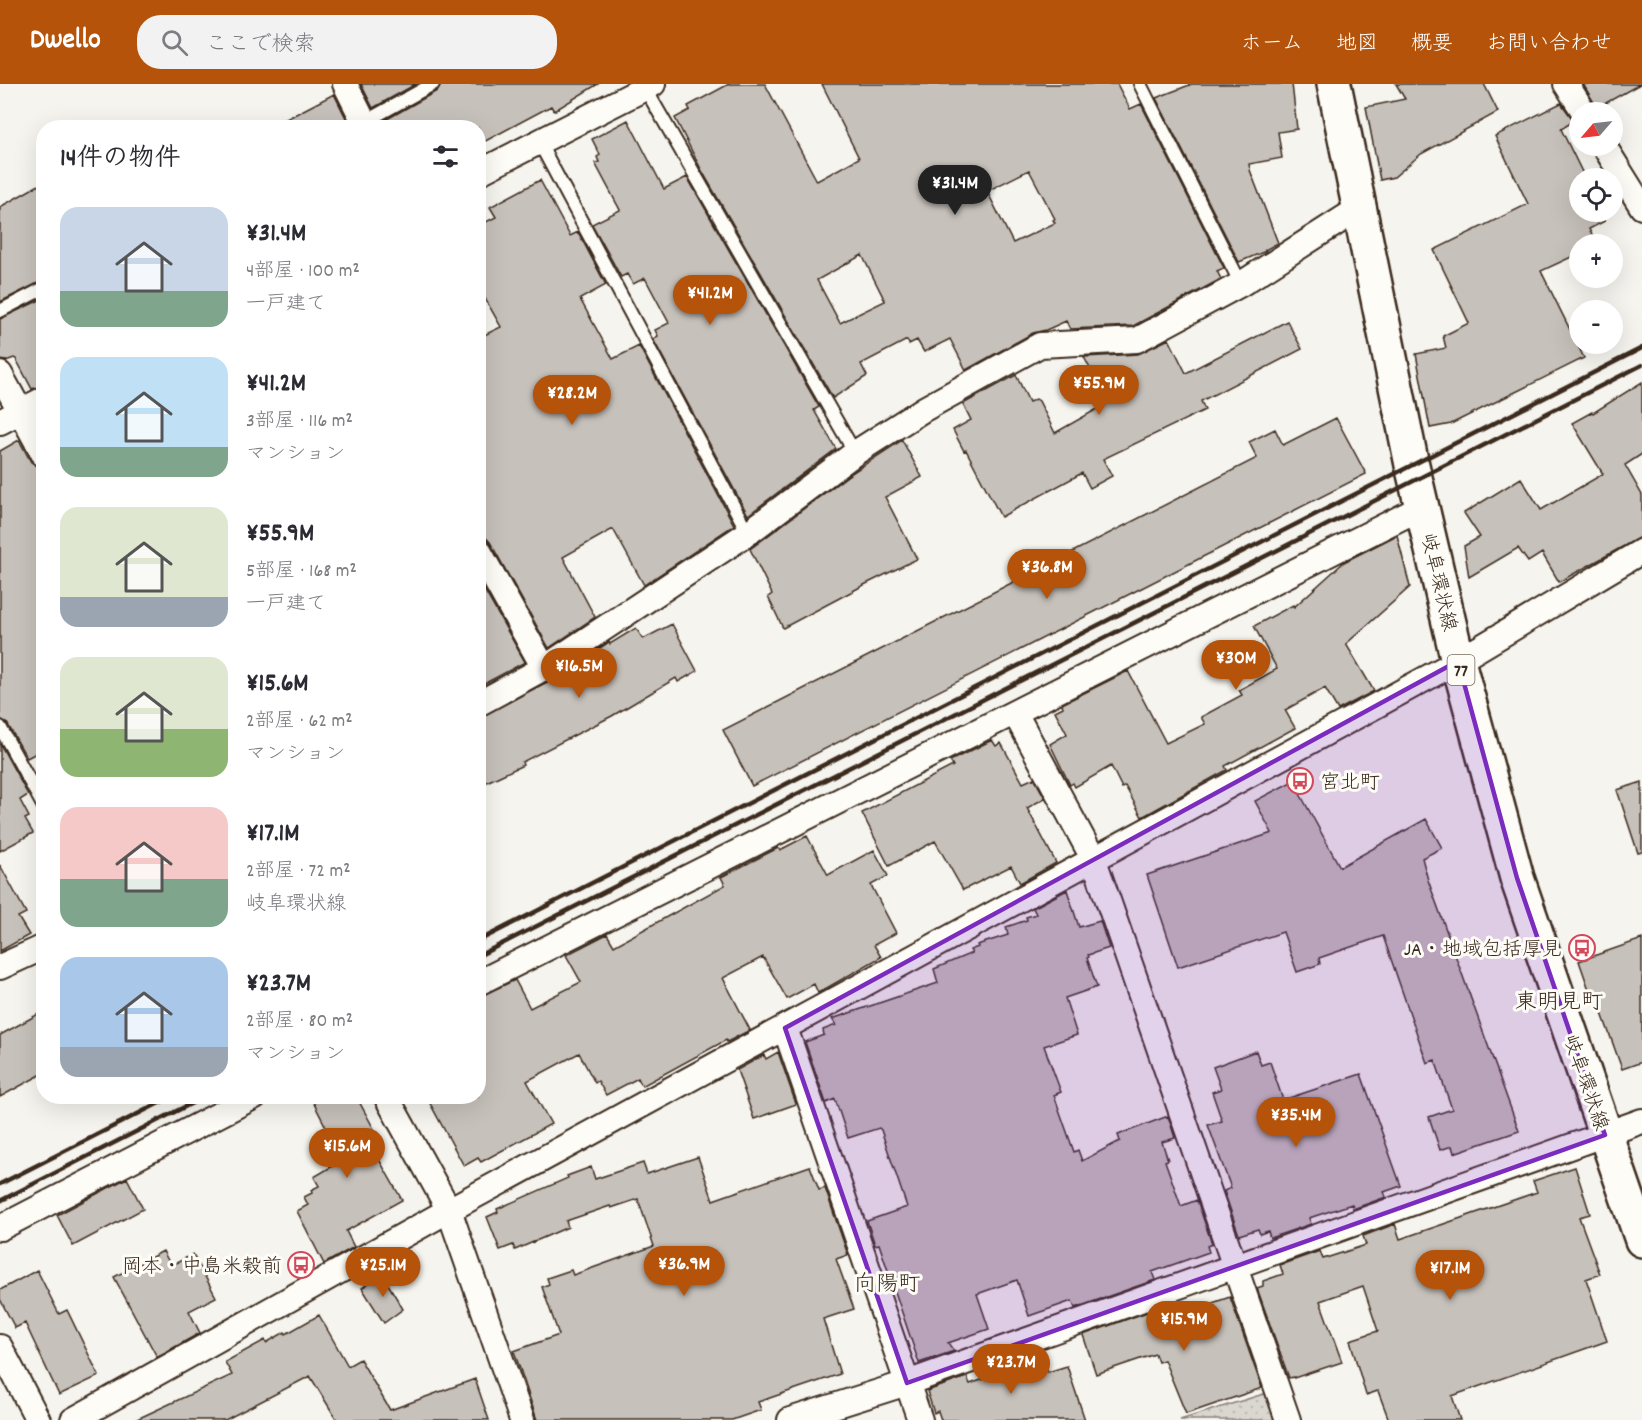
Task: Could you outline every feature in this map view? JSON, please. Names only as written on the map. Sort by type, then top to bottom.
[{"type":"main road","name":"岐阜環状線","points":[[1334,84],[1358,209],[1458,662],[1517,878],[1642,1240]]},
{"type":"street","points":[[345,84],[360,120]]},
{"type":"street","points":[[1566,84],[1578,102]]},
{"type":"street","points":[[486,169],[649,86]]},
{"type":"street","points":[[1610,156],[1642,207]]},
{"type":"street","points":[[486,700],[543,668],[748,533],[855,453],[924,409],[1040,345],[1137,340],[1241,284],[1358,209]]},
{"type":"street","points":[[0,374],[10,417],[36,446]]},
{"type":"street","points":[[10,417],[36,403]]},
{"type":"street","points":[[486,979],[1422,507]]},
{"type":"street","points":[[73,1420],[449,1210],[1458,662],[1642,551]]},
{"type":"street","points":[[486,564],[543,668]]},
{"type":"street","points":[[1015,713],[1094,860],[1288,1420]]},
{"type":"street","points":[[0,967],[36,951]]},
{"type":"street","points":[[785,1028],[920,1420]]},
{"type":"street","points":[[0,1228],[240,1104]]},
{"type":"street","points":[[390,1104],[449,1210],[522,1420]]},
{"type":"street","points":[[790,1420],[907,1383],[1642,1121]]},
{"type":"street","points":[[0,1347],[38,1420]]},
{"type":"lane","points":[[372,120],[433,84]]},
{"type":"lane","points":[[1140,84],[1241,284]]},
{"type":"lane","points":[[649,86],[855,453]]},
{"type":"lane","points":[[539,142],[748,533]]},
{"type":"lane","points":[[0,311],[36,292]]},
{"type":"lane","points":[[0,727],[36,792]]},
{"type":"highlighted area","points":[[1458,661],[1517,878],[1605,1135],[907,1383],[785,1028]]},
{"type":"shaded area","points":[[1270,1392],[1280,1420],[1180,1420]]},
{"type":"building","points":[[361,84],[416,84],[373,108]]},
{"type":"building","points":[[441,84],[598,84],[554,111],[551,106],[486,141],[486,120],[385,120],[437,91]]},
{"type":"building","points":[[729,84],[765,84],[817,181],[859,158],[822,84],[1117,84],[1130,109],[1141,104],[1224,268],[1217,271],[1221,279],[1133,326],[1070,329],[1066,321],[1033,333],[966,370],[950,339],[924,352],[917,340],[909,344],[907,340],[861,364],[867,376],[833,398],[701,169],[675,118],[690,110],[688,106]],"holes":[[[1029,170],[1055,223],[1013,243],[987,191]],[[862,255],[885,301],[840,323],[817,280]]]},
{"type":"building","points":[[1192,84],[1292,84],[1297,129],[1278,132],[1282,158],[1249,164],[1278,243],[1266,251],[1239,262],[1156,98]]},
{"type":"building","points":[[1396,84],[1484,84],[1498,112],[1421,154],[1394,177],[1380,180],[1366,107],[1405,99]]},
{"type":"building","points":[[1583,84],[1640,84],[1608,102],[1594,102]]},
{"type":"building","points":[[334,94],[347,120],[284,120]]},
{"type":"building","points":[[1561,103],[1569,114],[1569,124],[1561,129],[1569,145],[1569,156],[1574,156],[1580,168],[1569,168],[1569,222],[1603,222],[1589,229],[1592,234],[1569,234],[1569,258],[1541,271],[1569,328],[1569,354],[1582,354],[1584,358],[1451,424],[1430,428],[1416,354],[1446,348],[1443,336],[1469,323],[1434,250],[1528,204],[1495,136]]},
{"type":"building","points":[[628,120],[664,189],[687,177],[819,407],[814,410],[836,449],[748,515],[653,339],[658,336],[655,330],[669,323],[645,278],[633,284],[627,274],[621,277],[592,224],[620,210],[595,163],[599,162],[597,157],[600,155],[592,139]]},
{"type":"building","points":[[540,180],[570,236],[578,232],[606,285],[580,299],[613,359],[639,346],[734,525],[644,585],[613,529],[563,557],[595,617],[549,648],[486,538],[486,334],[501,327],[486,300],[486,222],[496,217],[490,207]]},
{"type":"building","points":[[36,187],[36,284],[0,302],[0,207]]},
{"type":"building","points":[[36,302],[36,388],[32,389],[16,359],[0,360],[0,319]]},
{"type":"building","points":[[1287,321],[1302,349],[1201,401],[1205,410],[1103,459],[1112,476],[1090,488],[1082,473],[1001,517],[953,430],[971,420],[963,404],[1016,375],[1029,402],[1036,399],[1039,401],[1055,433],[1108,403],[1084,357],[1138,354],[1169,339],[1186,373]]},
{"type":"building","points":[[1642,382],[1642,454],[1625,465],[1642,495],[1642,536],[1559,582],[1542,553],[1528,562],[1518,548],[1469,577],[1464,546],[1480,537],[1464,513],[1521,478],[1541,510],[1603,474],[1572,423],[1593,413]]},
{"type":"building","points":[[1336,418],[1366,474],[752,786],[723,730],[1257,458],[1249,442],[1275,429],[1283,445]]},
{"type":"building","points":[[19,440],[31,462],[36,465],[36,753],[27,758],[7,723],[0,719],[0,451]]},
{"type":"building","points":[[902,440],[922,477],[885,497],[917,559],[783,628],[768,597],[772,594],[750,549],[850,474]]},
{"type":"building","points":[[1397,535],[1410,587],[1346,644],[1374,691],[1338,710],[1325,688],[1285,710],[1295,728],[1225,766],[1227,770],[1142,817],[1125,786],[1122,788],[1111,766],[1075,787],[1073,783],[1070,785],[1050,744],[1067,734],[1055,711],[1063,707],[1062,704],[1128,671],[1166,743],[1205,724],[1201,717],[1242,695],[1239,690],[1277,669],[1254,626],[1293,605],[1294,607],[1344,562]]},
{"type":"building","points":[[486,593],[525,662],[486,683]]},
{"type":"building","points":[[672,624],[697,671],[678,682],[676,678],[612,716],[522,762],[523,765],[486,782],[486,714],[551,680],[609,642],[610,644],[636,628],[643,639]]},
{"type":"building","points":[[992,740],[996,746],[1001,743],[1023,783],[1034,778],[1045,798],[1027,808],[1056,863],[1020,883],[1011,866],[963,890],[935,841],[889,866],[862,813],[953,766],[950,761]]},
{"type":"building","points":[[0,744],[28,795],[20,800],[29,817],[25,819],[33,833],[0,851]]},
{"type":"building","points":[[1293,781],[1340,867],[1426,819],[1442,848],[1422,858],[1428,880],[1519,1131],[1454,1153],[1452,1146],[1440,1150],[1429,1117],[1452,1109],[1435,1060],[1427,1063],[1383,936],[1319,958],[1320,964],[1297,972],[1283,932],[1178,967],[1147,875],[1272,833],[1255,801]]},
{"type":"building","points":[[1642,782],[1642,852],[1638,853],[1617,790]]},
{"type":"building","points":[[807,836],[828,875],[874,850],[888,876],[871,885],[896,933],[874,945],[881,957],[818,993],[814,984],[787,999],[763,957],[723,978],[750,1030],[727,1042],[726,1040],[642,1086],[638,1078],[606,1095],[598,1081],[595,1083],[579,1053],[527,1081],[551,1124],[481,1162],[478,1158],[464,1166],[430,1104],[486,1104],[486,993],[515,980],[530,1008],[581,982],[566,955],[607,934],[614,946],[725,885],[721,877],[778,848],[780,850]]},
{"type":"building","points":[[0,865],[26,913],[18,917],[29,935],[0,951]]},
{"type":"building","points":[[1067,890],[1079,927],[1100,921],[1109,948],[1088,955],[1087,958],[1097,987],[1065,998],[1077,1035],[1044,1046],[1061,1092],[1054,1095],[1074,1152],[1078,1150],[1082,1161],[1120,1141],[1118,1135],[1168,1116],[1175,1138],[1162,1142],[1168,1160],[1165,1161],[1181,1206],[1197,1200],[1212,1244],[1207,1246],[1209,1252],[1152,1272],[1155,1280],[1075,1308],[1072,1301],[1029,1316],[1017,1280],[977,1294],[989,1329],[948,1343],[954,1351],[919,1363],[879,1244],[875,1245],[867,1221],[907,1207],[881,1130],[879,1128],[848,1138],[835,1099],[826,1103],[805,1042],[824,1035],[823,1030],[836,1025],[832,1019],[938,983],[934,969],[972,953],[970,950],[978,947],[977,945],[1008,935],[1006,927],[1027,920],[1026,917],[1036,914],[1033,908]]},
{"type":"building","points":[[1642,939],[1642,1062],[1622,1069],[1598,1002],[1594,1004],[1579,961]]},
{"type":"building","points":[[36,1015],[36,1077],[0,1097],[0,1035]]},
{"type":"building","points":[[1256,1051],[1261,1065],[1270,1062],[1283,1100],[1361,1074],[1401,1186],[1384,1192],[1386,1197],[1353,1209],[1352,1204],[1309,1218],[1311,1224],[1270,1238],[1268,1231],[1260,1234],[1258,1229],[1239,1235],[1224,1191],[1231,1188],[1208,1125],[1222,1121],[1212,1092],[1221,1089],[1213,1067]]},
{"type":"building","points":[[778,1052],[796,1104],[754,1119],[737,1070],[764,1055],[766,1059]]},
{"type":"building","points":[[314,1104],[360,1104],[380,1140],[383,1150],[376,1154],[402,1200],[346,1231],[354,1247],[324,1264],[297,1211],[308,1205],[304,1197],[319,1186],[314,1177],[343,1160]]},
{"type":"building","points":[[698,1157],[713,1200],[810,1166],[819,1190],[825,1188],[848,1255],[836,1259],[854,1309],[823,1319],[840,1374],[758,1402],[761,1410],[732,1420],[537,1420],[514,1351],[559,1335],[542,1287],[549,1284],[547,1278],[571,1270],[573,1275],[654,1246],[638,1199],[566,1221],[568,1227],[515,1250],[513,1245],[500,1250],[487,1217],[498,1212],[497,1209],[591,1167],[595,1179],[643,1163],[647,1174]]},
{"type":"building","points":[[1575,1167],[1590,1214],[1579,1217],[1600,1274],[1586,1279],[1607,1341],[1452,1396],[1460,1420],[1389,1420],[1378,1391],[1366,1395],[1350,1340],[1378,1331],[1363,1286],[1320,1301],[1342,1362],[1289,1378],[1257,1288],[1263,1286],[1263,1281],[1283,1274],[1280,1265],[1320,1251],[1323,1259],[1366,1245],[1363,1236],[1395,1224],[1400,1239],[1537,1192],[1533,1181]]},
{"type":"building","points":[[127,1178],[143,1209],[73,1246],[57,1215]]},
{"type":"building","points":[[163,1251],[171,1266],[193,1254],[216,1297],[189,1311],[200,1333],[157,1357],[114,1277]]},
{"type":"building","points":[[37,1270],[59,1314],[67,1310],[99,1376],[59,1395],[25,1323],[15,1328],[0,1299],[0,1290]]},
{"type":"building","points":[[382,1274],[403,1309],[384,1323],[362,1288]]},
{"type":"building","points":[[1230,1297],[1262,1388],[1186,1414],[1164,1360],[1158,1362],[1155,1354],[1096,1374],[1083,1335],[1164,1306],[1168,1318]]},
{"type":"building","points":[[319,1315],[348,1366],[360,1359],[390,1410],[475,1379],[489,1420],[337,1420],[310,1376],[225,1420],[135,1420],[232,1375],[225,1362],[265,1340],[266,1343],[285,1332],[286,1334]]},
{"type":"building","points":[[1040,1351],[1048,1372],[1067,1366],[1085,1420],[941,1420],[938,1411],[934,1413],[927,1391],[967,1377],[970,1384],[1015,1368],[1012,1361]]},
{"type":"railway","points":[[486,937],[1642,348]]},
{"type":"railway","points":[[486,952],[1642,365]]},
{"type":"railway","points":[[0,1184],[157,1104]]},
{"type":"railway","points":[[0,1201],[190,1104]]},
{"type":"place","name":"宮北町","points":[[1300,781]]},
{"type":"place","name":"JA・地域包括厚見","points":[[1582,948]]},
{"type":"place","name":"岡本・中島米穀前","points":[[301,1265]]},
{"type":"district","name":"東明見町","points":[[1559,1000]]},
{"type":"district","name":"向陽町","points":[[887,1282]]}]
